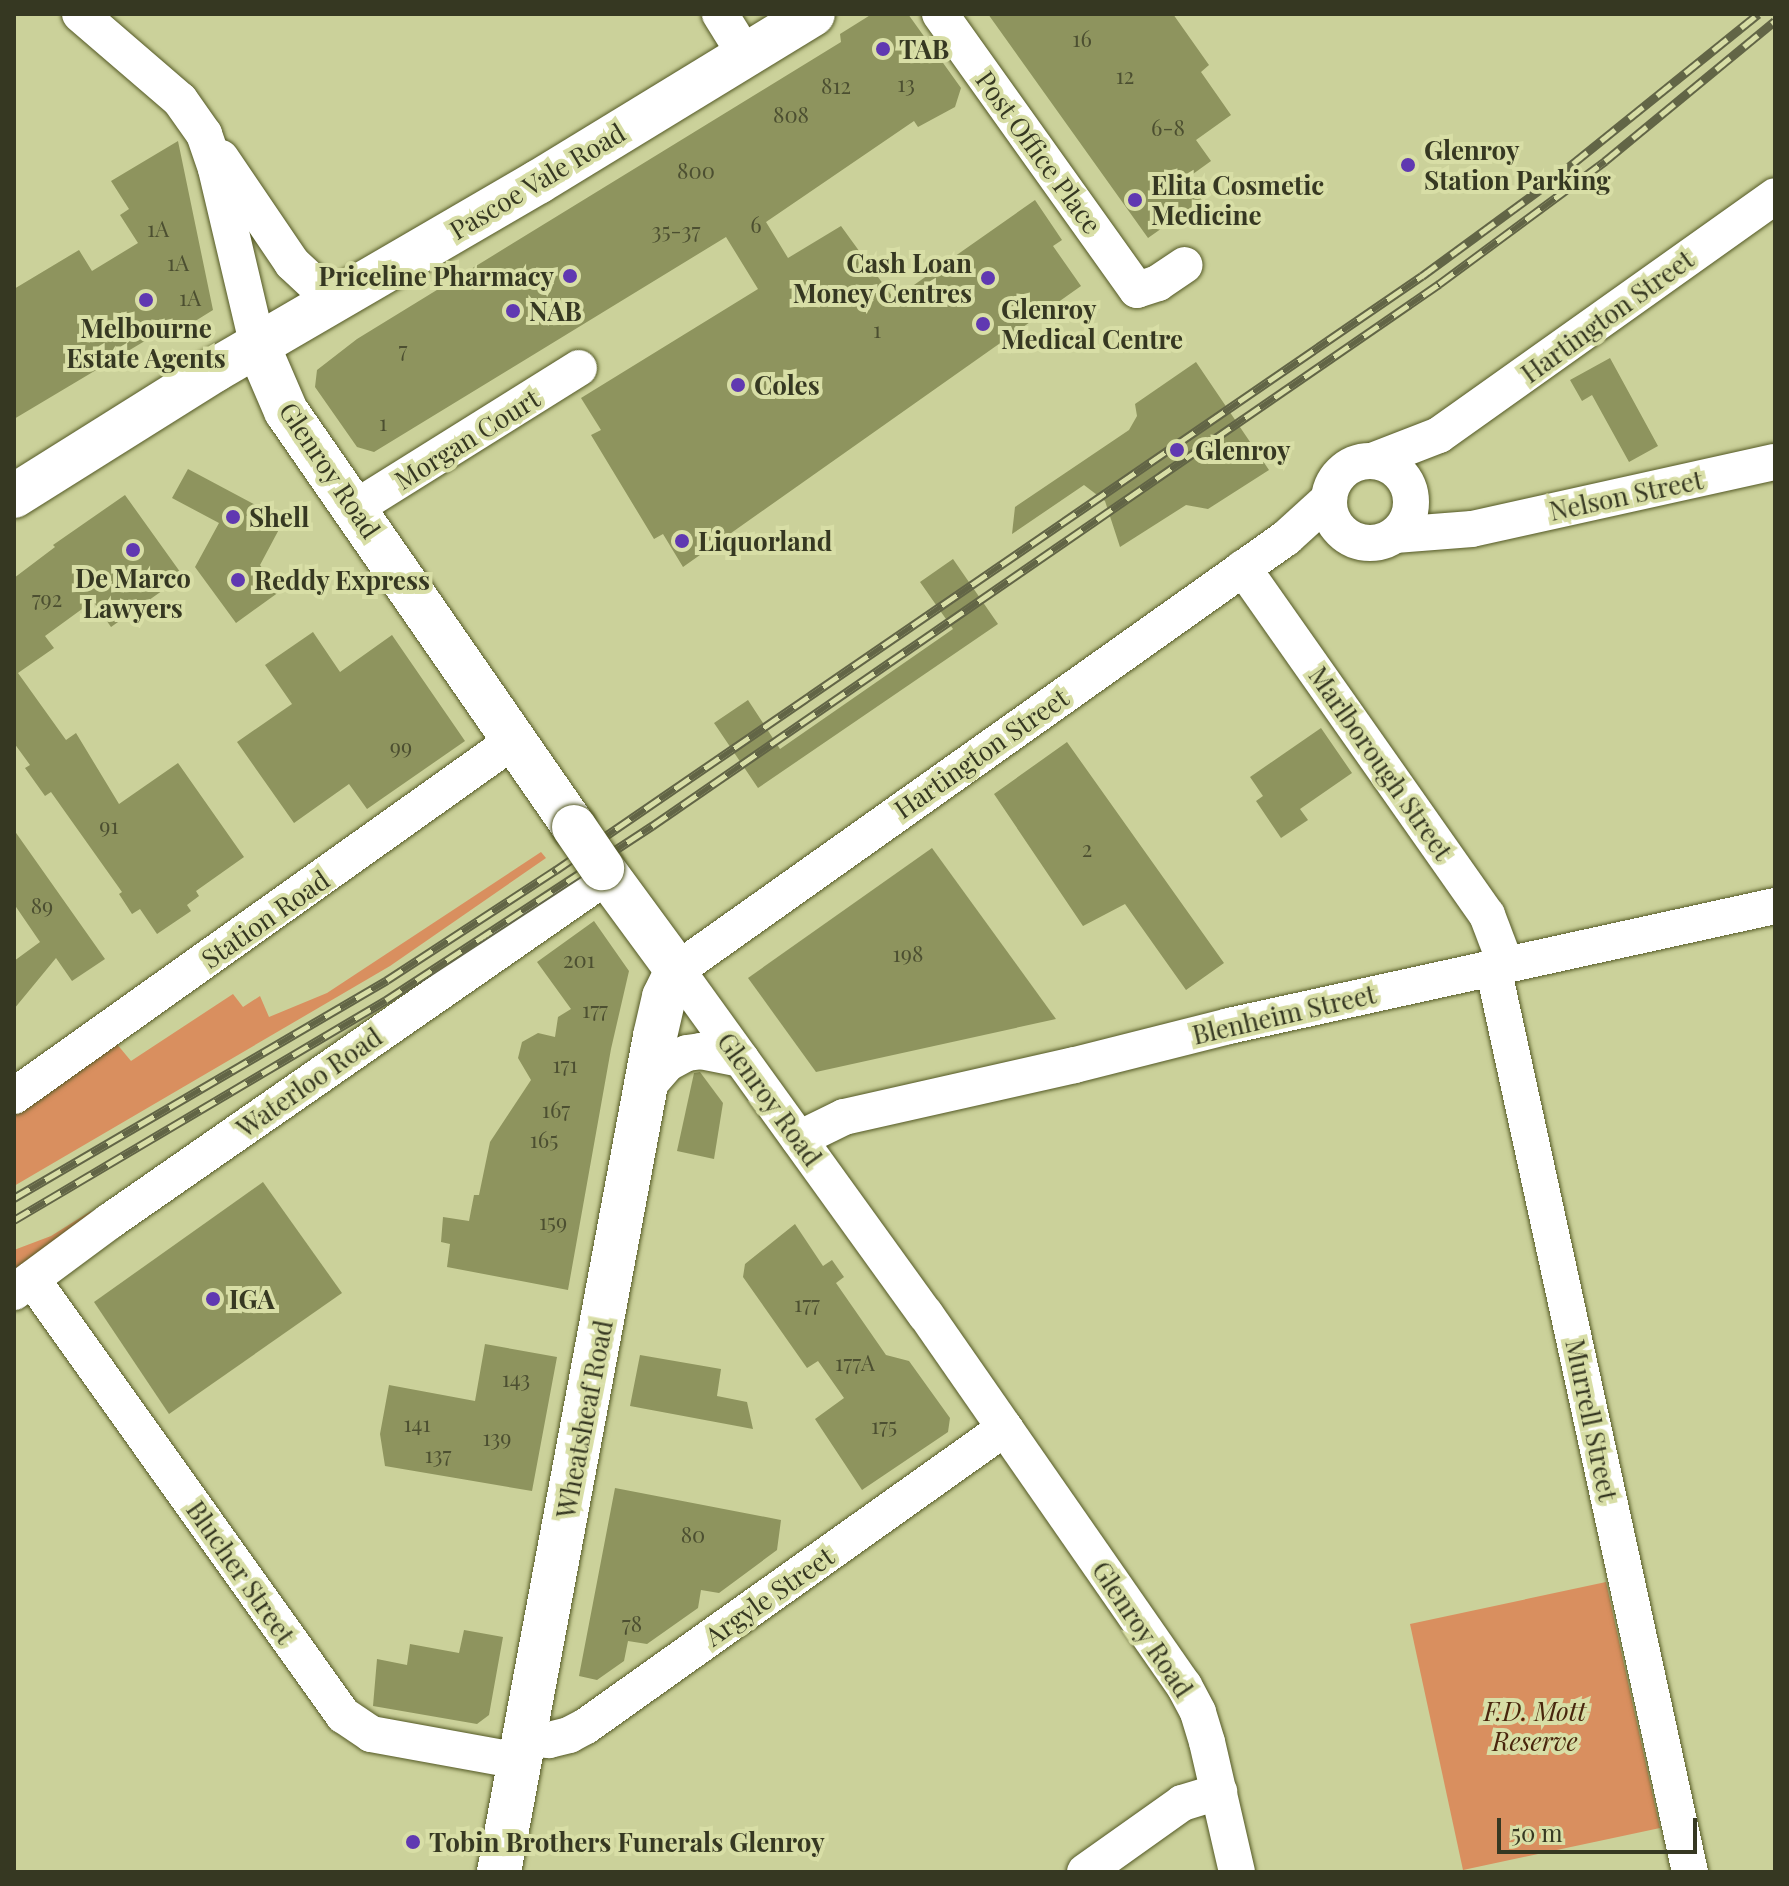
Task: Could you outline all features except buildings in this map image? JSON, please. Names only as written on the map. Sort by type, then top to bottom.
[{"type":"main road","name":"Pascoe Vale Road","points":[[14,496],[258,346],[813,14]]},
{"type":"main road","name":"Glenroy Road","points":[[258,346],[286,411],[604,872],[677,970]]},
{"type":"main road","name":"Wheatsheaf Road","points":[[499,1872],[646,1088],[664,997],[677,970]]},
{"type":"street","points":[[80,14],[180,100],[292,263],[316,285],[341,297]]},
{"type":"street","points":[[720,14],[746,56]]},
{"type":"street","name":"Post Office Place","points":[[940,14],[1137,290],[1158,283],[1185,265]]},
{"type":"street","points":[[204,134],[216,169],[258,346]]},
{"type":"street","name":"Hartington Street","points":[[1410,494],[1424,452],[1439,435],[1775,196]]},
{"type":"street","name":"Morgan Court","points":[[355,508],[579,368]]},
{"type":"street","name":"Hartington Street","points":[[1372,461],[1439,435]]},
{"type":"street","points":[[1372,461],[1394,469],[1410,494],[1410,513],[1395,535],[1369,544],[1343,534],[1330,512],[1329,499],[1338,476],[1359,462],[1372,461]]},
{"type":"street","name":"Nelson Street","points":[[1395,535],[1477,528],[1775,462]]},
{"type":"street","name":"Nelson Street","points":[[1410,494],[1450,524],[1477,528]]},
{"type":"street","name":"Hartington Street","points":[[677,970],[1286,538],[1329,499]]},
{"type":"street","name":"Hartington Street","points":[[1286,538],[1326,531],[1343,534]]},
{"type":"street","name":"Marlborough Street","points":[[1243,568],[1487,915],[1499,966]]},
{"type":"street","name":"Station Road","points":[[14,1096],[513,741]]},
{"type":"street","name":"Waterloo Road","points":[[23,1286],[110,1221],[604,872]]},
{"type":"street","name":"Blenheim Street","points":[[799,1139],[844,1117],[1499,966],[1775,906]]},
{"type":"street","name":"Murrell Street","points":[[1499,966],[1690,1872]]},
{"type":"street","name":"Glenroy Road","points":[[677,970],[1005,1428],[1184,1686],[1198,1712],[1237,1872]]},
{"type":"street","points":[[646,1088],[668,1063],[687,1053],[701,1051],[741,1059]]},
{"type":"street","name":"Blucher Street","points":[[23,1286],[343,1715],[371,1734],[522,1750]]},
{"type":"street","name":"Argyle Street","points":[[522,1750],[569,1735],[586,1726],[1005,1428]]},
{"type":"street","points":[[1085,1872],[1182,1803],[1219,1792]]},
{"type":"green space","points":[[541,852],[546,858],[390,966],[14,1186],[14,1106],[111,1037],[131,1061],[233,994],[243,1007],[260,996],[269,1017],[327,993]]},
{"type":"green space","points":[[91,1211],[96,1218],[14,1275],[14,1250],[51,1236]]},
{"type":"green space","name":"F.D. Mott Reserve","points":[[1606,1582],[1660,1828],[1463,1870],[1410,1624]]},
{"type":"railway","points":[[14,1198],[387,980],[556,870],[1422,276],[1545,186],[1758,14]]},
{"type":"railway","points":[[14,1220],[386,1000],[652,826],[1439,284],[1605,161],[1775,21]]},
{"type":"place","name":"TAB","points":[[883,49]]},
{"type":"place","name":"Glenroy Station Parking","points":[[1408,165]]},
{"type":"place","name":"Elita Cosmetic Medicine","points":[[1135,200]]},
{"type":"place","name":"Priceline Pharmacy","points":[[570,276]]},
{"type":"place","name":"Cash Loan Money Centres","points":[[988,278]]},
{"type":"place","name":"Melbourne Estate Agents","points":[[146,300]]},
{"type":"place","name":"NAB","points":[[513,311]]},
{"type":"place","name":"Glenroy Medical Centre","points":[[983,324]]},
{"type":"place","name":"Coles","points":[[738,385]]},
{"type":"place","name":"Glenroy","points":[[1177,450]]},
{"type":"place","name":"Shell","points":[[233,517]]},
{"type":"place","name":"Liquorland","points":[[682,541]]},
{"type":"place","name":"De Marco Lawyers","points":[[133,550]]},
{"type":"place","name":"Reddy Express","points":[[238,580]]},
{"type":"place","name":"IGA","points":[[213,1299]]},
{"type":"place","name":"Tobin Brothers Funerals Glenroy","points":[[413,1842]]}]
